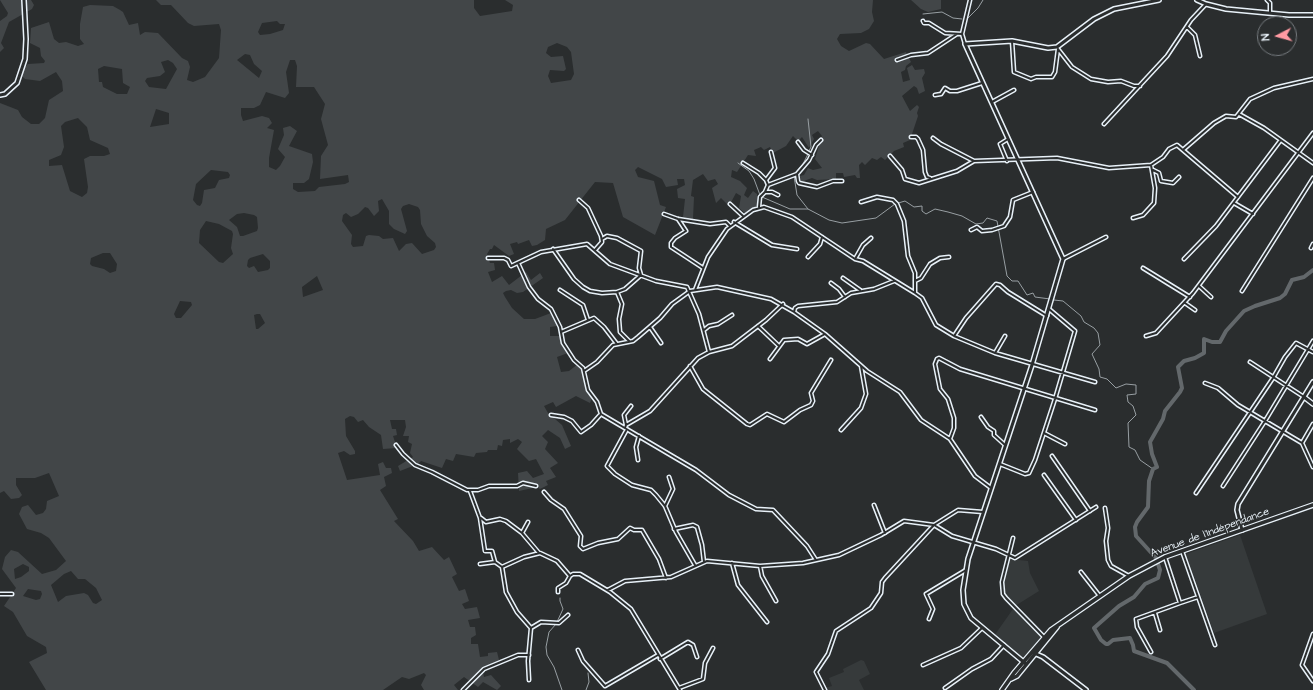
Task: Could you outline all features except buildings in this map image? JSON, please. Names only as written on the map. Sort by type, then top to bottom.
[{"type":"main road","name":"Avenue de l'Indépendance","points":[[1002,690],[1034,652],[1044,637],[1099,595],[1129,576],[1165,557],[1313,505]]},
{"type":"main road","name":"Avenue de l'Indépendance","points":[[1037,648],[1058,625]]},
{"type":"street","points":[[0,95],[5,94],[17,83],[25,59],[26,39],[24,0]]},
{"type":"street","points":[[970,0],[962,34],[965,44],[1063,259],[1032,365],[974,543],[966,570],[963,590],[964,604],[971,618],[1025,663]]},
{"type":"street","points":[[965,44],[1012,41],[1048,48],[1057,48],[1062,46],[1094,19],[1114,9],[1159,0]]},
{"type":"street","points":[[1197,0],[1226,9],[1270,14],[1304,16],[1313,15]]},
{"type":"street","points":[[1267,0],[1270,3],[1270,14]]},
{"type":"street","points":[[1104,124],[1167,56],[1191,20],[1206,4]]},
{"type":"street","points":[[923,21],[924,23],[929,23],[946,33],[962,34]]},
{"type":"street","points":[[1187,27],[1195,35],[1200,56]]},
{"type":"street","points":[[898,60],[911,55],[928,53],[957,34]]},
{"type":"street","points":[[1012,41],[1014,72],[1031,79],[1036,77],[1052,77],[1055,72],[1057,48]]},
{"type":"street","points":[[1057,48],[1072,67],[1090,79],[1108,82],[1121,81],[1134,86],[1141,85]]},
{"type":"street","points":[[1184,149],[1214,122],[1223,117],[1236,117],[1250,99],[1274,88],[1313,79]]},
{"type":"street","points":[[935,94],[941,94],[945,88],[950,91],[957,91],[982,83]]},
{"type":"street","points":[[991,102],[1014,90]]},
{"type":"street","points":[[1239,114],[1264,128],[1280,141],[1313,163]]},
{"type":"street","points":[[1146,336],[1156,333],[1190,297],[1313,133]]},
{"type":"street","points":[[911,137],[916,136],[918,139],[923,150],[925,172],[927,176],[931,178]]},
{"type":"street","points":[[933,138],[940,144],[974,161],[1057,158],[1119,168],[1151,165],[1163,157],[1168,149],[1179,145],[1238,197]]},
{"type":"street","points":[[1007,161],[1000,144],[1008,139]]},
{"type":"street","points":[[768,185],[797,174],[812,155],[816,145],[821,140]]},
{"type":"street","points":[[1184,258],[1200,245],[1234,203],[1280,141]]},
{"type":"street","points":[[798,142],[804,150],[812,155]]},
{"type":"street","points":[[766,180],[775,168],[771,152]]},
{"type":"street","points":[[890,156],[902,170],[905,179],[919,183],[957,171],[974,161]]},
{"type":"street","points":[[744,163],[766,180],[768,185],[765,192],[760,197],[759,207]]},
{"type":"street","points":[[1133,218],[1143,215],[1154,203],[1153,170],[1151,165]]},
{"type":"street","points":[[1153,170],[1160,173],[1162,181],[1173,183],[1179,177]]},
{"type":"street","points":[[797,174],[799,183],[809,186],[817,187],[833,181],[842,181]]},
{"type":"street","points":[[1242,291],[1313,178]]},
{"type":"street","points":[[765,192],[772,192],[778,196]]},
{"type":"street","points":[[972,230],[977,227],[982,230],[993,230],[1004,226],[1010,217],[1013,200],[1033,192]]},
{"type":"street","points":[[860,202],[877,197],[895,201],[904,221],[908,256],[915,273],[915,293]]},
{"type":"street","points":[[579,200],[588,208],[602,239]]},
{"type":"street","points":[[1234,203],[1253,214]]},
{"type":"street","points":[[730,204],[743,216]]},
{"type":"street","points":[[695,290],[703,268],[714,247],[730,226],[743,216],[759,207],[792,217],[855,259],[863,261],[915,293],[922,298],[936,325],[954,336],[995,353],[1032,365],[1063,372],[1095,382]]},
{"type":"street","points":[[664,214],[678,219],[710,224],[726,222],[730,226]]},
{"type":"street","points":[[678,219],[686,231],[675,238],[671,243],[671,247],[703,268]]},
{"type":"street","points":[[734,222],[772,244],[797,249]]},
{"type":"street","points":[[596,250],[602,239],[607,236],[617,238],[641,251],[639,268],[641,275]]},
{"type":"street","points":[[808,257],[820,244],[822,237]]},
{"type":"street","points":[[1063,259],[1106,237]]},
{"type":"street","points":[[855,259],[863,245],[871,238]]},
{"type":"street","points":[[488,258],[504,258],[508,260],[511,266],[541,252],[586,244],[596,250],[604,260],[610,264],[656,281],[686,286],[690,291],[704,331],[709,352]]},
{"type":"street","points":[[1311,248],[1313,244]]},
{"type":"street","points":[[553,249],[574,279],[582,287],[590,291],[602,293],[617,292],[625,288],[641,275]]},
{"type":"street","points":[[915,281],[921,278],[930,264],[940,258],[949,257]]},
{"type":"street","points":[[518,263],[529,287],[538,300],[551,309],[561,332],[563,343],[584,371],[588,390],[597,402],[601,414],[696,470],[729,495],[756,509],[773,510],[807,546],[816,560]]},
{"type":"street","points":[[1143,268],[1190,297]]},
{"type":"street","points":[[843,278],[860,290]]},
{"type":"street","points":[[794,312],[795,308],[798,306],[833,302],[860,290],[874,289],[894,281]]},
{"type":"street","points":[[832,282],[845,297]]},
{"type":"street","points":[[954,336],[966,318],[996,284],[1000,285],[1008,292],[1047,316]]},
{"type":"street","points":[[1199,286],[1211,297]]},
{"type":"street","points":[[584,371],[597,362],[609,348],[617,344],[629,342],[638,337],[672,304],[690,291],[722,288],[772,299],[783,304],[826,334],[861,366],[900,392],[921,420],[950,439],[975,476],[992,489]]},
{"type":"street","points":[[560,290],[583,306],[588,320]]},
{"type":"street","points":[[617,292],[622,304],[619,319],[620,332],[629,342]]},
{"type":"street","points":[[1184,303],[1195,310]]},
{"type":"street","points":[[696,565],[674,529],[665,506],[651,490],[632,485],[615,474],[607,466],[626,428],[650,411],[698,358],[709,352],[732,346],[783,304]]},
{"type":"street","points":[[1000,464],[1024,474],[1029,473],[1056,399],[1075,331],[1049,309]]},
{"type":"street","points":[[704,331],[709,326],[718,324],[732,315]]},
{"type":"street","points":[[561,332],[588,320],[596,319],[617,344]]},
{"type":"street","points":[[758,326],[779,346]]},
{"type":"street","points":[[650,327],[661,344]]},
{"type":"street","points":[[770,358],[784,340],[795,339],[807,344],[826,334]]},
{"type":"street","points":[[995,353],[1005,336]]},
{"type":"street","points":[[1223,486],[1265,421],[1313,341]]},
{"type":"street","points":[[1196,493],[1273,378],[1285,356],[1296,342],[1313,352]]},
{"type":"street","points":[[950,439],[954,428],[954,418],[948,399],[940,389],[935,364],[937,359],[944,360],[960,369],[1095,410]]},
{"type":"street","points":[[690,366],[703,389],[750,425],[767,414],[784,422],[800,410],[811,405],[813,401],[811,393],[831,360]]},
{"type":"street","points":[[1250,362],[1273,378],[1287,385],[1313,404]]},
{"type":"street","points":[[841,430],[861,408],[866,394],[861,366]]},
{"type":"street","points":[[1242,530],[1237,510],[1238,504],[1313,382]]},
{"type":"street","points":[[1205,383],[1218,388],[1231,400],[1249,412],[1302,443],[1313,467]]},
{"type":"street","points":[[626,428],[624,415],[631,406]]},
{"type":"street","points":[[551,415],[564,417],[572,421],[581,432],[591,425],[601,414]]},
{"type":"street","points":[[981,417],[988,427],[994,431],[994,435],[1006,446]]},
{"type":"street","points":[[1302,443],[1313,424]]},
{"type":"street","points":[[1044,433],[1065,444]]},
{"type":"street","points":[[638,460],[636,447],[639,436]]},
{"type":"street","points":[[396,445],[415,465],[470,490],[481,489],[489,486],[517,486],[523,483],[536,486]]},
{"type":"street","points":[[1052,456],[1090,511]]},
{"type":"street","points":[[1044,475],[1076,520]]},
{"type":"street","points":[[665,506],[673,489],[668,477]]},
{"type":"street","points":[[470,490],[480,518],[485,551],[492,551],[495,562],[502,567],[506,592],[517,612],[531,628],[529,680]]},
{"type":"street","points":[[544,492],[551,500],[564,509],[581,536],[580,546],[583,549],[598,543],[618,539],[630,528],[634,530],[642,530],[659,559],[666,578]]},
{"type":"street","points":[[874,505],[885,533]]},
{"type":"street","points":[[608,590],[625,581],[666,578],[704,562],[760,566],[816,560],[845,553],[885,533],[904,521],[934,525],[952,536],[996,549],[1008,556],[1017,557],[1096,507]]},
{"type":"street","points":[[1105,508],[1108,528],[1106,541],[1108,560],[1112,566],[1129,576]]},
{"type":"street","points":[[824,690],[816,672],[828,654],[836,631],[871,608],[881,593],[882,582],[885,578],[934,525],[958,510],[984,512]]},
{"type":"street","points":[[480,518],[486,522],[502,519],[522,533],[540,554],[557,561],[570,576]]},
{"type":"street","points":[[522,533],[528,522]]},
{"type":"street","points":[[674,529],[693,525],[697,527],[702,545],[704,562]]},
{"type":"street","points":[[1013,538],[1002,582],[1003,594],[1044,637]]},
{"type":"street","points":[[1182,552],[1215,645]]},
{"type":"street","points":[[502,567],[524,557],[540,554]]},
{"type":"street","points":[[1165,557],[1180,604]]},
{"type":"street","points":[[480,564],[495,562]]},
{"type":"street","points":[[732,563],[738,585],[767,622]]},
{"type":"street","points":[[760,566],[762,576],[776,602]]},
{"type":"street","points":[[929,619],[933,609],[926,594],[966,570]]},
{"type":"street","points":[[1081,572],[1099,595]]},
{"type":"street","points":[[558,592],[558,588],[566,583],[573,574],[580,574],[608,590],[631,609],[660,659],[680,689],[703,679],[705,663],[713,648]]},
{"type":"street","points":[[0,594],[12,594]]},
{"type":"street","points":[[1151,652],[1134,621],[1198,597]]},
{"type":"street","points":[[1155,613],[1160,630]]},
{"type":"street","points":[[531,628],[542,622],[559,623],[568,615]]},
{"type":"street","points":[[923,665],[961,648],[982,628]]},
{"type":"street","points":[[1313,634],[1302,666],[1313,681]]},
{"type":"street","points":[[660,659],[690,642],[697,657]]},
{"type":"street","points":[[945,688],[972,669],[990,659],[1004,645]]},
{"type":"street","points":[[1037,648],[1043,657]]},
{"type":"street","points":[[578,650],[583,660],[605,686],[658,655]]},
{"type":"street","points":[[1034,652],[1043,657],[1086,690]]},
{"type":"street","points":[[463,690],[484,669],[518,655],[529,654]]},
{"type":"shaded area","points":[[0,0],[31,0],[34,5],[32,9],[9,22],[1,43],[4,48],[0,52],[0,21],[7,16],[8,13]]},
{"type":"shaded area","points":[[156,0],[474,0],[474,8],[480,16],[512,11],[513,5],[505,0],[873,0],[872,12],[874,21],[869,29],[861,33],[840,34],[837,39],[841,46],[849,51],[866,43],[870,44],[884,59],[906,52],[911,62],[906,66],[905,70],[901,72],[903,82],[910,80],[907,68],[912,65],[915,70],[924,69],[925,73],[922,78],[925,91],[919,94],[917,88],[914,86],[902,96],[910,111],[917,105],[919,107],[917,113],[918,116],[910,140],[903,143],[904,147],[894,151],[885,160],[881,157],[877,160],[872,158],[865,165],[862,162],[859,165],[860,178],[857,178],[855,175],[844,177],[843,173],[836,173],[836,179],[817,180],[812,178],[801,182],[800,176],[804,175],[808,168],[813,170],[822,168],[815,159],[822,136],[818,131],[812,135],[814,139],[809,148],[802,137],[798,141],[793,136],[786,146],[773,153],[770,147],[764,150],[761,147],[754,150],[756,156],[748,155],[737,172],[732,170],[731,177],[740,181],[747,188],[744,195],[748,198],[753,191],[757,194],[757,206],[746,214],[739,208],[741,196],[736,193],[729,206],[721,198],[716,203],[712,188],[718,184],[715,179],[708,181],[703,174],[693,180],[691,196],[694,197],[693,219],[683,217],[685,199],[678,198],[677,189],[685,185],[684,179],[677,179],[678,185],[666,187],[662,179],[638,167],[635,170],[638,177],[654,181],[660,205],[666,207],[655,235],[623,217],[613,183],[595,182],[565,220],[546,229],[545,240],[532,246],[529,240],[518,244],[517,242],[510,244],[514,254],[509,256],[494,245],[492,249],[490,249],[487,254],[490,263],[494,263],[495,270],[488,272],[492,282],[502,276],[509,285],[526,272],[531,280],[540,273],[543,278],[523,292],[517,293],[511,290],[503,293],[512,308],[524,319],[535,319],[551,313],[557,326],[550,327],[550,336],[561,336],[568,353],[557,357],[561,372],[569,371],[578,364],[584,375],[588,394],[592,398],[590,403],[576,396],[556,407],[553,402],[544,406],[548,413],[562,425],[571,446],[565,449],[560,438],[548,430],[542,436],[548,442],[545,449],[558,463],[550,468],[556,477],[546,481],[548,485],[540,489],[537,487],[519,491],[518,473],[527,471],[533,478],[544,474],[536,459],[529,461],[517,449],[522,442],[518,439],[510,443],[510,439],[503,440],[502,446],[498,445],[497,450],[488,450],[487,452],[476,453],[474,457],[456,454],[453,461],[446,459],[442,468],[421,461],[418,464],[400,471],[398,466],[413,457],[410,453],[412,444],[408,442],[409,436],[403,436],[406,427],[405,420],[390,420],[392,429],[396,429],[397,435],[393,436],[397,448],[383,449],[381,435],[369,427],[363,420],[358,422],[354,417],[350,416],[345,419],[346,436],[355,451],[355,454],[350,455],[344,451],[338,453],[347,480],[380,475],[378,464],[383,462],[386,468],[391,468],[392,473],[384,477],[386,486],[380,490],[398,519],[394,521],[413,541],[419,551],[432,547],[444,560],[449,557],[457,574],[452,577],[459,591],[465,589],[469,601],[462,604],[465,609],[477,607],[480,618],[468,620],[470,627],[475,627],[476,635],[471,638],[471,644],[478,644],[480,657],[488,656],[488,653],[497,652],[499,660],[482,667],[484,677],[491,675],[501,686],[497,690],[483,682],[478,687],[464,677],[454,685],[458,690],[424,690],[421,685],[426,675],[424,673],[409,679],[402,677],[383,690],[46,690],[29,662],[47,653],[46,647],[27,636],[13,612],[4,606],[16,588],[2,569],[5,557],[11,550],[18,552],[42,574],[56,570],[66,561],[49,538],[41,533],[27,529],[19,514],[22,507],[28,505],[36,515],[43,513],[46,509],[47,501],[59,496],[49,473],[35,478],[16,478],[16,485],[22,495],[19,498],[11,499],[4,491],[0,493],[0,103],[18,110],[22,117],[31,124],[39,124],[45,118],[49,100],[63,91],[62,81],[56,72],[40,81],[25,79],[22,76],[25,67],[28,64],[44,63],[45,61],[41,56],[40,48],[30,43],[31,28],[49,22],[54,39],[59,43],[66,42],[78,46],[84,44],[80,39],[80,24],[83,7],[90,5],[113,6],[120,10],[123,12],[129,25],[138,23],[140,35],[145,32],[158,33],[182,58],[188,61],[190,67],[187,80],[193,82],[205,77],[219,58],[221,30],[219,24],[194,26],[188,23],[171,5],[161,5]],"holes":[[[277,21],[280,24],[285,24],[283,30],[260,35],[258,32],[262,23]],[[557,43],[567,47],[571,52],[574,74],[571,80],[551,83],[548,76],[550,70],[564,71],[566,69],[563,56],[551,57],[546,53],[548,47]],[[245,54],[250,55],[254,64],[262,71],[259,78],[237,60]],[[168,60],[173,63],[177,69],[166,89],[149,87],[145,81],[147,78],[160,76],[165,72],[161,62]],[[290,60],[295,60],[297,66],[296,87],[314,87],[325,104],[321,119],[328,145],[321,156],[320,179],[348,175],[349,182],[345,184],[319,187],[315,191],[298,192],[293,189],[293,183],[304,183],[309,179],[313,162],[312,154],[289,146],[297,131],[290,126],[283,128],[284,135],[278,149],[285,157],[276,170],[269,167],[269,158],[274,130],[267,128],[272,123],[269,118],[262,116],[243,121],[241,115],[241,108],[254,108],[260,105],[266,92],[285,98],[289,93],[286,72]],[[104,66],[122,69],[123,83],[130,87],[127,94],[117,94],[103,87],[102,82],[99,82],[98,69]],[[156,109],[169,113],[169,124],[150,127]],[[78,118],[87,127],[90,140],[108,148],[110,154],[104,156],[90,156],[84,159],[88,187],[87,193],[82,197],[70,191],[62,165],[49,166],[49,160],[61,155],[64,147],[61,126],[65,122]],[[211,170],[228,172],[230,175],[229,178],[219,180],[215,188],[204,190],[202,203],[200,206],[193,200],[196,184]],[[382,199],[389,211],[389,224],[394,229],[405,234],[407,231],[401,209],[403,206],[409,204],[418,207],[420,210],[421,224],[427,236],[435,243],[436,247],[434,250],[422,254],[412,243],[406,244],[399,251],[393,238],[383,239],[379,236],[369,235],[366,236],[363,246],[353,247],[351,244],[352,235],[342,221],[343,215],[346,213],[351,217],[358,214],[365,207],[368,208],[374,216],[379,211],[378,201]],[[244,213],[257,217],[257,231],[240,236],[237,227],[229,220],[237,214]],[[206,221],[219,224],[232,231],[233,234],[231,248],[233,254],[223,263],[219,262],[199,243],[200,230]],[[103,253],[110,253],[117,264],[116,271],[110,273],[104,269],[92,266],[90,264],[91,258]],[[263,254],[270,261],[270,268],[268,270],[258,272],[254,266],[249,268],[247,266],[250,258]],[[317,276],[323,290],[303,297],[302,287]],[[180,301],[191,302],[192,305],[181,318],[176,318],[174,314]],[[260,314],[265,323],[256,329],[254,315]],[[23,564],[29,567],[29,571],[21,577],[15,579],[14,569]],[[71,571],[78,579],[85,579],[96,588],[102,600],[96,604],[93,603],[88,595],[84,593],[66,596],[58,602],[51,585],[64,574]],[[28,589],[41,591],[42,594],[40,599],[36,600],[23,596]]]},
{"type":"shaded area","points":[[911,0],[941,0],[941,9],[928,12],[921,9]]},
{"type":"shaded area","points":[[1240,535],[1267,614],[1214,633],[1186,554]]},
{"type":"shaded area","points":[[1010,559],[1028,561],[1030,573],[1039,591],[1015,606],[1005,594],[1004,586]]},
{"type":"shaded area","points":[[1013,609],[1041,637],[1024,658],[1020,657],[994,636]]},
{"type":"shaded area","points":[[861,660],[864,661],[870,674],[859,680],[864,690],[818,690],[832,686],[829,678],[844,672],[843,669]]},
{"type":"waterway","points":[[967,19],[978,8],[983,0]]},
{"type":"waterway","points":[[923,14],[942,12],[953,18],[962,19]]},
{"type":"waterway","points":[[808,119],[811,147],[809,151]]},
{"type":"waterway","points":[[796,172],[803,164],[808,154]]},
{"type":"waterway","points":[[738,163],[749,171],[754,179],[760,195]]},
{"type":"waterway","points":[[794,176],[797,195],[808,209]]},
{"type":"waterway","points":[[762,197],[790,209],[808,209],[829,220],[842,223],[876,218],[895,204],[905,201],[914,207],[922,206],[922,211],[926,214],[935,209],[962,216],[976,224],[983,223],[987,218],[997,221],[1007,276],[1012,281],[1018,281],[1027,295],[1033,293],[1035,297],[1050,299]]},
{"type":"waterway","points":[[1194,690],[1167,663],[1134,651],[1130,638],[1113,640],[1106,644],[1101,640],[1094,628],[1119,606],[1134,597],[1145,584],[1158,578],[1160,570],[1156,558],[1136,536],[1135,527],[1148,507],[1149,481],[1153,469],[1157,467],[1152,454],[1150,442],[1163,419],[1165,411],[1182,388],[1178,367],[1184,361],[1195,358],[1204,353],[1204,339],[1212,342],[1220,342],[1226,331],[1244,311],[1280,298],[1285,294],[1292,280],[1304,277],[1313,270]]},
{"type":"waterway","points":[[1054,300],[1063,301],[1081,316],[1084,322],[1094,328],[1098,333],[1100,345],[1092,354],[1099,369],[1100,377],[1107,379],[1116,388],[1126,384],[1136,385],[1136,394],[1127,395],[1128,402],[1133,406],[1136,415],[1128,423],[1129,447],[1135,450],[1140,460],[1153,469]]},
{"type":"waterway","points":[[557,622],[563,609],[560,598]]},
{"type":"waterway","points":[[556,624],[549,632],[546,647],[547,655],[554,667],[562,690]]},
{"type":"waterway","points":[[586,690],[589,682],[588,673]]}]
